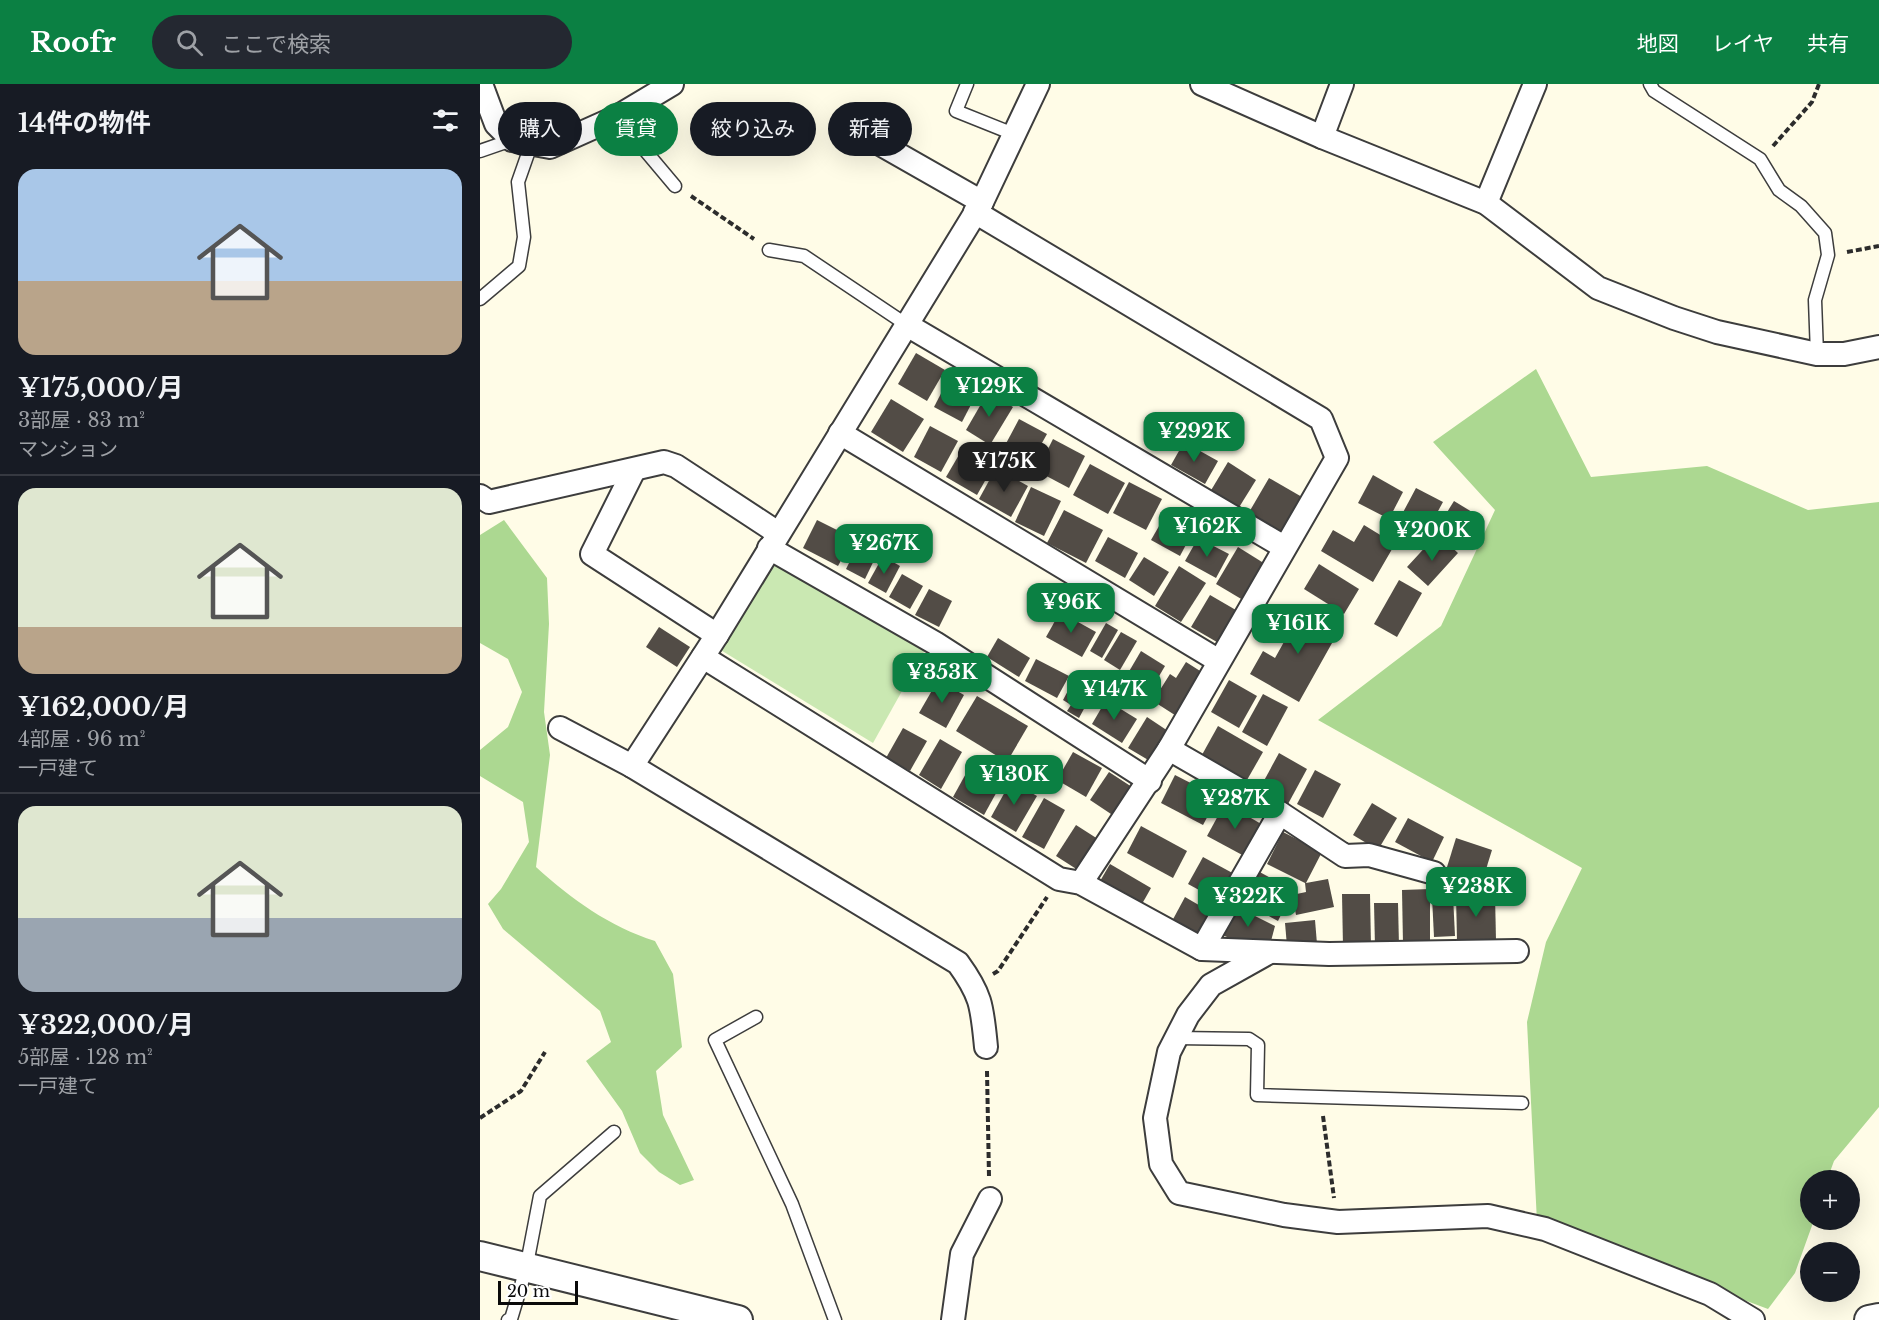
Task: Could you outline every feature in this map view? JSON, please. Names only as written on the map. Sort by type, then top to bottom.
[{"type":"street","points":[[481,84],[498,125]]},
{"type":"street","points":[[642,102],[672,84]]},
{"type":"street","points":[[632,766],[703,657],[979,207],[1016,135],[1038,84]]},
{"type":"street","points":[[1202,84],[1322,137],[1486,203],[1598,288],[1674,318],[1717,332],[1817,354],[1844,354],[1879,347]]},
{"type":"street","points":[[1322,137],[1342,84]]},
{"type":"street","points":[[1486,203],[1535,84]]},
{"type":"street","points":[[897,156],[1321,418],[1337,458],[1150,781],[1070,881]]},
{"type":"street","points":[[907,325],[1284,547]]},
{"type":"street","points":[[840,434],[1219,661]]},
{"type":"street","points":[[480,496],[489,502],[664,462],[676,466],[774,540],[1150,781]]},
{"type":"street","points":[[634,470],[592,554],[717,634]]},
{"type":"street","points":[[703,657],[1070,881],[1202,950],[1270,953],[1517,951]]},
{"type":"street","points":[[560,728],[632,766],[958,963],[975,986],[982,1003],[986,1047]]},
{"type":"street","points":[[1169,749],[1280,813],[1345,856],[1370,855],[1434,873]]},
{"type":"street","points":[[1202,950],[1280,813]]},
{"type":"street","points":[[1270,953],[1210,985],[1188,1015],[1169,1052],[1155,1118],[1161,1164],[1179,1193],[1284,1215],[1338,1222],[1488,1216],[1545,1229],[1710,1294],[1753,1320]]},
{"type":"street","points":[[952,1320],[962,1254],[990,1199]]},
{"type":"street","points":[[480,1256],[738,1320]]},
{"type":"street","points":[[1869,1320],[1879,1318]]},
{"type":"lane","points":[[967,84],[956,111],[1016,135]]},
{"type":"lane","points":[[1650,84],[1654,91],[1760,159],[1779,190],[1801,206],[1825,232],[1828,255],[1815,300],[1817,354]]},
{"type":"lane","points":[[480,151],[498,147]]},
{"type":"lane","points":[[480,299],[519,266],[524,237],[518,183],[520,156]]},
{"type":"lane","points":[[650,156],[675,186]]},
{"type":"lane","points":[[769,250],[804,256],[907,325]]},
{"type":"lane","points":[[756,1017],[716,1040],[792,1204],[835,1320]]},
{"type":"lane","points":[[1176,1038],[1249,1039],[1258,1045],[1257,1095],[1522,1103]]},
{"type":"lane","points":[[508,1320],[511,1319],[526,1269],[540,1196],[614,1132]]},
{"type":"path","points":[[1760,159],[1812,102],[1819,84]]},
{"type":"path","points":[[675,186],[722,214],[769,250]]},
{"type":"path","points":[[1828,255],[1879,246]]},
{"type":"path","points":[[975,986],[998,971],[1070,881]]},
{"type":"path","points":[[986,1047],[990,1199]]},
{"type":"path","points":[[480,1118],[521,1091],[545,1052]]},
{"type":"path","points":[[1321,1098],[1338,1222]]},
{"type":"green space","points":[[1536,369],[1591,477],[1707,466],[1808,510],[1879,502],[1879,1107],[1834,1161],[1831,1170],[1800,1170],[1800,1230],[1810,1230],[1806,1242],[1800,1242],[1800,1259],[1795,1273],[1768,1309],[1537,1222],[1527,1022],[1546,942],[1582,868],[1318,720],[1441,626],[1495,510],[1433,442]]},
{"type":"green space","points":[[504,520],[547,578],[549,624],[544,712],[550,755],[536,867],[592,911],[622,928],[655,941],[673,974],[682,1047],[656,1071],[663,1115],[694,1180],[680,1185],[659,1172],[640,1153],[622,1111],[586,1061],[611,1042],[600,1011],[503,929],[488,904],[501,889],[529,842],[523,802],[480,776],[480,750],[508,727],[522,692],[508,659],[480,643],[480,535]]},
{"type":"green space","points":[[774,557],[926,648],[873,743],[719,649]]},
{"type":"building","points":[[916,353],[945,370],[927,401],[898,384]]},
{"type":"building","points":[[950,376],[978,391],[962,422],[934,407]]},
{"type":"building","points":[[988,392],[1013,407],[990,445],[966,430]]},
{"type":"building","points":[[891,399],[924,419],[903,452],[871,432]]},
{"type":"building","points":[[1019,419],[1047,434],[1029,466],[1002,451]]},
{"type":"building","points":[[930,426],[958,441],[941,472],[914,457]]},
{"type":"building","points":[[1053,439],[1085,456],[1069,488],[1037,471]]},
{"type":"building","points":[[1184,442],[1218,461],[1205,484],[1171,465]]},
{"type":"building","points":[[963,448],[994,465],[977,495],[946,477]]},
{"type":"building","points":[[1228,462],[1256,480],[1238,509],[1210,492]]},
{"type":"building","points":[[1090,464],[1125,483],[1108,514],[1073,495]]},
{"type":"building","points":[[996,468],[1028,486],[1011,517],[979,499]]},
{"type":"building","points":[[1373,475],[1403,492],[1389,519],[1358,503]]},
{"type":"building","points":[[1269,478],[1302,497],[1281,534],[1248,514]]},
{"type":"building","points":[[1129,482],[1162,499],[1146,530],[1113,513]]},
{"type":"building","points":[[1031,487],[1061,501],[1044,536],[1015,522]]},
{"type":"building","points":[[1416,488],[1443,502],[1426,533],[1400,518]]},
{"type":"building","points":[[1454,501],[1477,515],[1459,544],[1436,530]]},
{"type":"building","points":[[1170,507],[1198,522],[1180,556],[1151,540]]},
{"type":"building","points":[[1064,510],[1103,530],[1086,563],[1047,543]]},
{"type":"building","points":[[817,520],[853,538],[838,566],[803,548]]},
{"type":"building","points":[[1364,525],[1395,544],[1373,582],[1321,551],[1333,530],[1354,542]]},
{"type":"building","points":[[1108,537],[1138,553],[1125,578],[1095,561]]},
{"type":"building","points":[[1198,538],[1229,554],[1216,578],[1185,561]]},
{"type":"building","points":[[1444,540],[1458,553],[1428,586],[1407,567],[1430,542],[1437,549]]},
{"type":"building","points":[[860,541],[879,550],[865,579],[846,569]]},
{"type":"building","points":[[1238,547],[1270,567],[1248,603],[1216,584]]},
{"type":"building","points":[[883,556],[900,566],[886,593],[868,583]]},
{"type":"building","points":[[1144,557],[1169,572],[1154,596],[1129,580]]},
{"type":"building","points":[[1319,564],[1359,589],[1344,614],[1304,589]]},
{"type":"building","points":[[1179,566],[1206,583],[1181,622],[1155,606]]},
{"type":"building","points":[[902,574],[923,586],[910,609],[889,597]]},
{"type":"building","points":[[1399,580],[1422,593],[1397,637],[1374,624]]},
{"type":"building","points":[[929,589],[952,601],[939,627],[915,615]]},
{"type":"building","points":[[1210,595],[1241,613],[1222,645],[1191,627]]},
{"type":"building","points":[[1304,606],[1341,627],[1299,702],[1250,674],[1263,651],[1275,658]]},
{"type":"building","points":[[1060,612],[1096,632],[1082,657],[1046,637]]},
{"type":"building","points":[[1106,623],[1118,630],[1102,658],[1090,651]]},
{"type":"building","points":[[659,627],[690,647],[677,667],[646,647]]},
{"type":"building","points":[[1121,632],[1137,641],[1120,670],[1104,660]]},
{"type":"building","points":[[998,638],[1030,658],[1019,677],[987,657]]},
{"type":"building","points":[[1141,651],[1165,666],[1148,695],[1124,680]]},
{"type":"building","points":[[1036,659],[1069,676],[1057,698],[1025,681]]},
{"type":"building","points":[[1186,662],[1208,676],[1181,719],[1153,701],[1170,674],[1176,678]]},
{"type":"building","points":[[1078,672],[1098,683],[1079,718],[1067,711],[1071,705],[1063,700]]},
{"type":"building","points":[[938,680],[964,695],[946,728],[919,713]]},
{"type":"building","points":[[1229,680],[1257,696],[1239,728],[1211,712]]},
{"type":"building","points":[[1263,694],[1288,707],[1267,746],[1242,732]]},
{"type":"building","points":[[977,696],[1028,726],[1007,762],[956,731]]},
{"type":"building","points":[[1106,700],[1137,719],[1122,743],[1092,724]]},
{"type":"building","points":[[1147,717],[1174,735],[1155,764],[1128,748]]},
{"type":"building","points":[[1218,726],[1263,752],[1243,787],[1198,762]]},
{"type":"building","points":[[903,728],[927,741],[910,771],[886,758]]},
{"type":"building","points":[[940,739],[962,752],[941,789],[919,775]]},
{"type":"building","points":[[1073,752],[1102,768],[1086,797],[1057,780]]},
{"type":"building","points":[[1279,753],[1307,769],[1288,804],[1260,788]]},
{"type":"building","points":[[974,759],[1005,777],[984,815],[953,797]]},
{"type":"building","points":[[1315,770],[1341,784],[1323,818],[1297,804]]},
{"type":"building","points":[[1109,772],[1135,789],[1117,818],[1090,800]]},
{"type":"building","points":[[1175,775],[1218,797],[1203,825],[1161,803]]},
{"type":"building","points":[[1011,781],[1037,796],[1016,832],[991,817]]},
{"type":"building","points":[[1044,798],[1065,810],[1044,849],[1022,837]]},
{"type":"building","points":[[1225,803],[1263,825],[1246,857],[1207,836]]},
{"type":"building","points":[[1372,803],[1397,818],[1378,850],[1353,835]]},
{"type":"building","points":[[1408,818],[1444,837],[1432,862],[1395,842]]},
{"type":"building","points":[[1076,825],[1101,841],[1081,872],[1056,856]]},
{"type":"building","points":[[1141,826],[1187,851],[1173,878],[1127,853]]},
{"type":"building","points":[[1283,832],[1322,852],[1306,883],[1328,879],[1334,907],[1296,915],[1292,895],[1306,892],[1305,883],[1267,864]]},
{"type":"building","points":[[1456,838],[1492,850],[1483,879],[1447,867]]},
{"type":"building","points":[[1203,857],[1238,876],[1223,903],[1188,884]]},
{"type":"building","points":[[1110,864],[1151,888],[1138,911],[1096,888]]},
{"type":"building","points":[[1256,870],[1293,890],[1278,921],[1239,900]]},
{"type":"building","points":[[1430,889],[1430,944],[1403,944],[1402,890]]},
{"type":"building","points":[[1342,894],[1370,894],[1371,947],[1343,947]]},
{"type":"building","points":[[1456,894],[1495,894],[1496,941],[1457,941]]},
{"type":"building","points":[[1453,896],[1455,936],[1434,937],[1432,897]]},
{"type":"building","points":[[1185,897],[1216,915],[1202,940],[1171,923]]},
{"type":"building","points":[[1374,903],[1398,903],[1399,946],[1375,947]]},
{"type":"building","points":[[1237,907],[1275,926],[1271,941],[1234,940],[1220,934]]},
{"type":"building","points":[[1315,920],[1317,944],[1287,946],[1285,923]]}]
